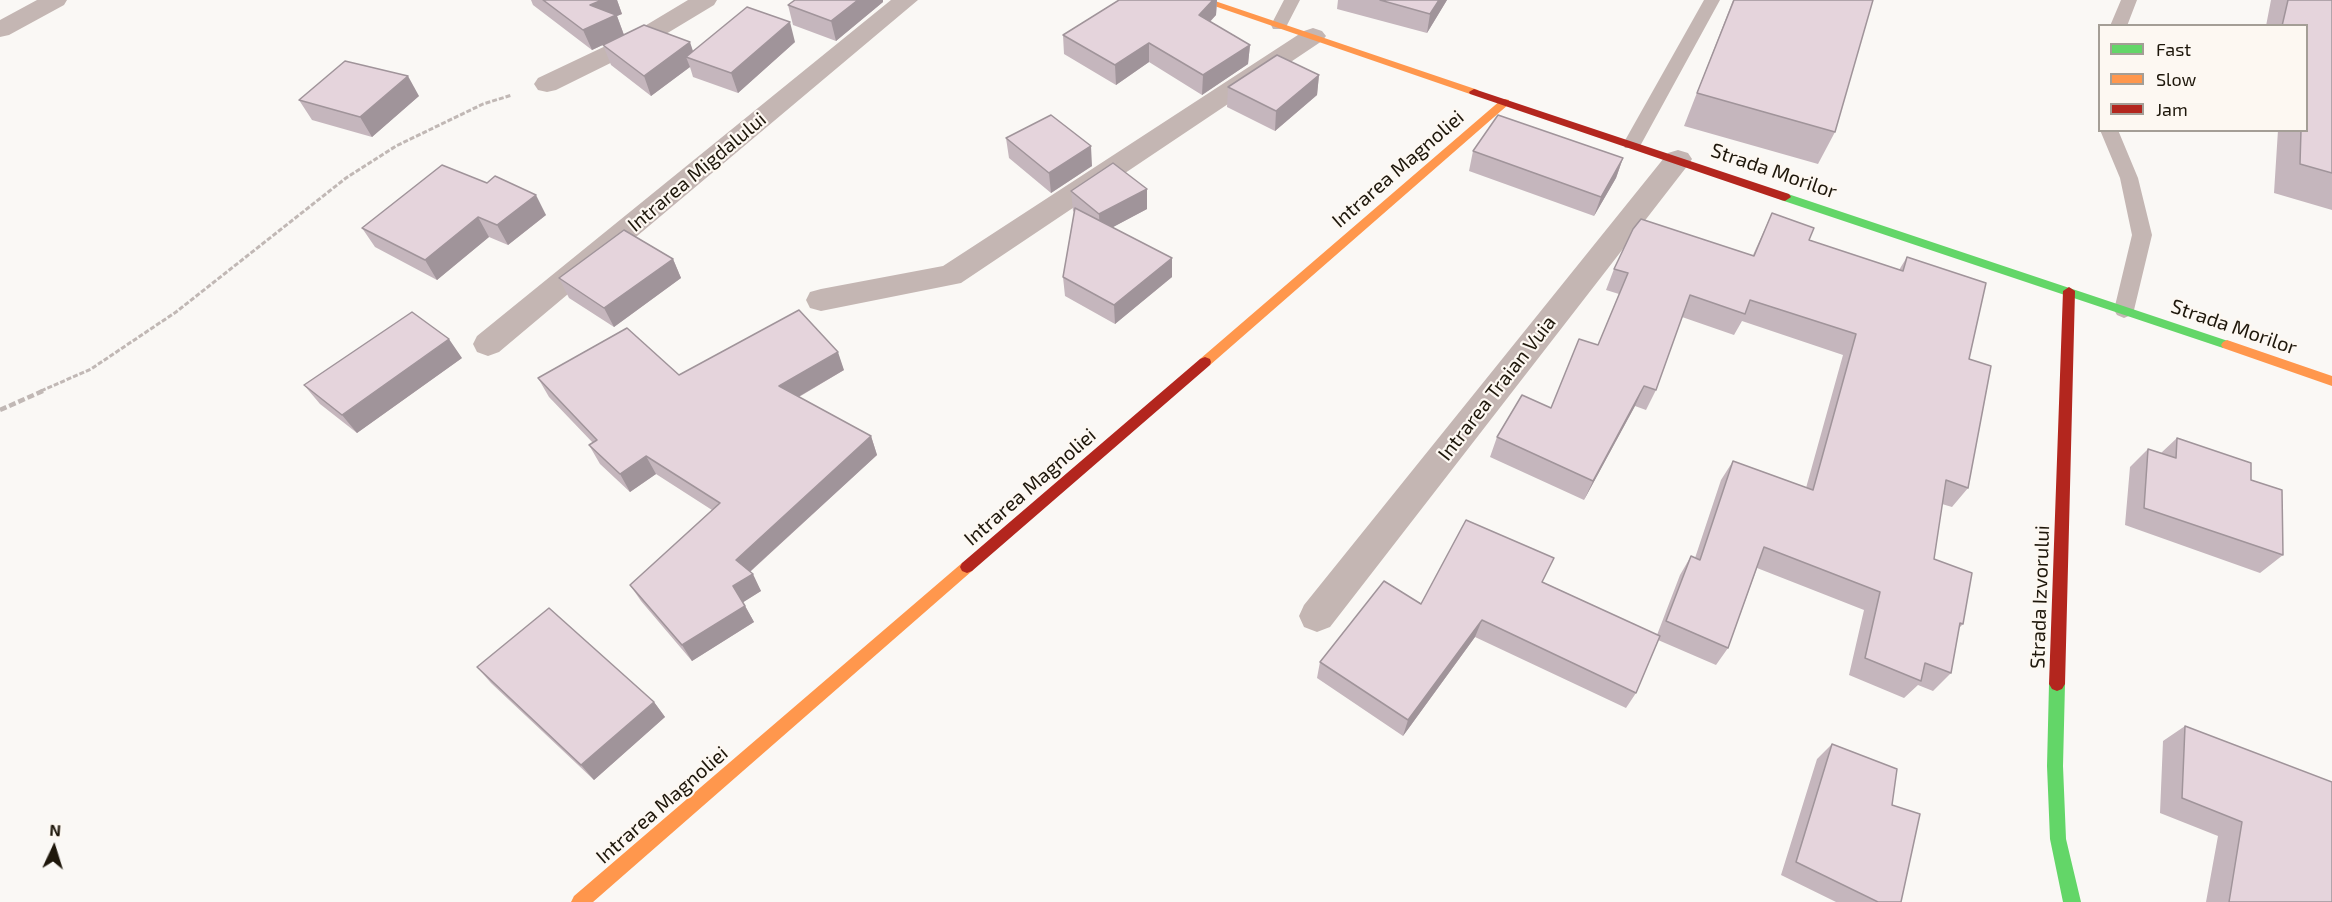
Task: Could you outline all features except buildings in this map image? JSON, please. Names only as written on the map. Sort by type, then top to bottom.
[{"type":"street","points":[[0,30],[56,0]]},
{"type":"street","points":[[547,84],[642,38],[705,0]]},
{"type":"street","name":"Intrarea Migdalului","points":[[488,344],[906,0]]},
{"type":"street","name":"Strada Morilor","points":[[1202,0],[2332,381]]},
{"type":"street","points":[[821,300],[951,275],[1313,36]]},
{"type":"street","name":"Intrarea Magnoliei","points":[[580,902],[1506,102]]},
{"type":"street","name":"Intrarea Traian Vuia","points":[[1317,616],[1677,159]]},
{"type":"street","name":"Strada Izvorului","points":[[2069,291],[2055,766],[2058,840],[2072,902]]},
{"type":"lane","points":[[1279,25],[1292,0]]},
{"type":"lane","points":[[1632,144],[1712,0]]},
{"type":"lane","points":[[2119,24],[2129,0]]},
{"type":"lane","points":[[2110,132],[2129,178],[2142,235],[2124,310]]},
{"type":"path","points":[[0,410],[91,369],[176,312],[346,178],[396,146],[483,104],[547,84]]},
{"type":"traffic: fast","points":[[1785,197],[2227,345]]},
{"type":"traffic: fast","points":[[2057,684],[2055,766],[2058,839],[2072,902]]},
{"type":"traffic: slow","points":[[1202,0],[1474,92]]},
{"type":"traffic: slow","points":[[1205,362],[1505,102]]},
{"type":"traffic: slow","points":[[2227,345],[2332,381]]},
{"type":"traffic: slow","points":[[580,902],[967,567]]},
{"type":"traffic: jam","points":[[1474,92],[1785,197]]},
{"type":"traffic: jam","points":[[2057,684],[2069,291]]},
{"type":"traffic: jam","points":[[967,567],[1205,362]]}]
